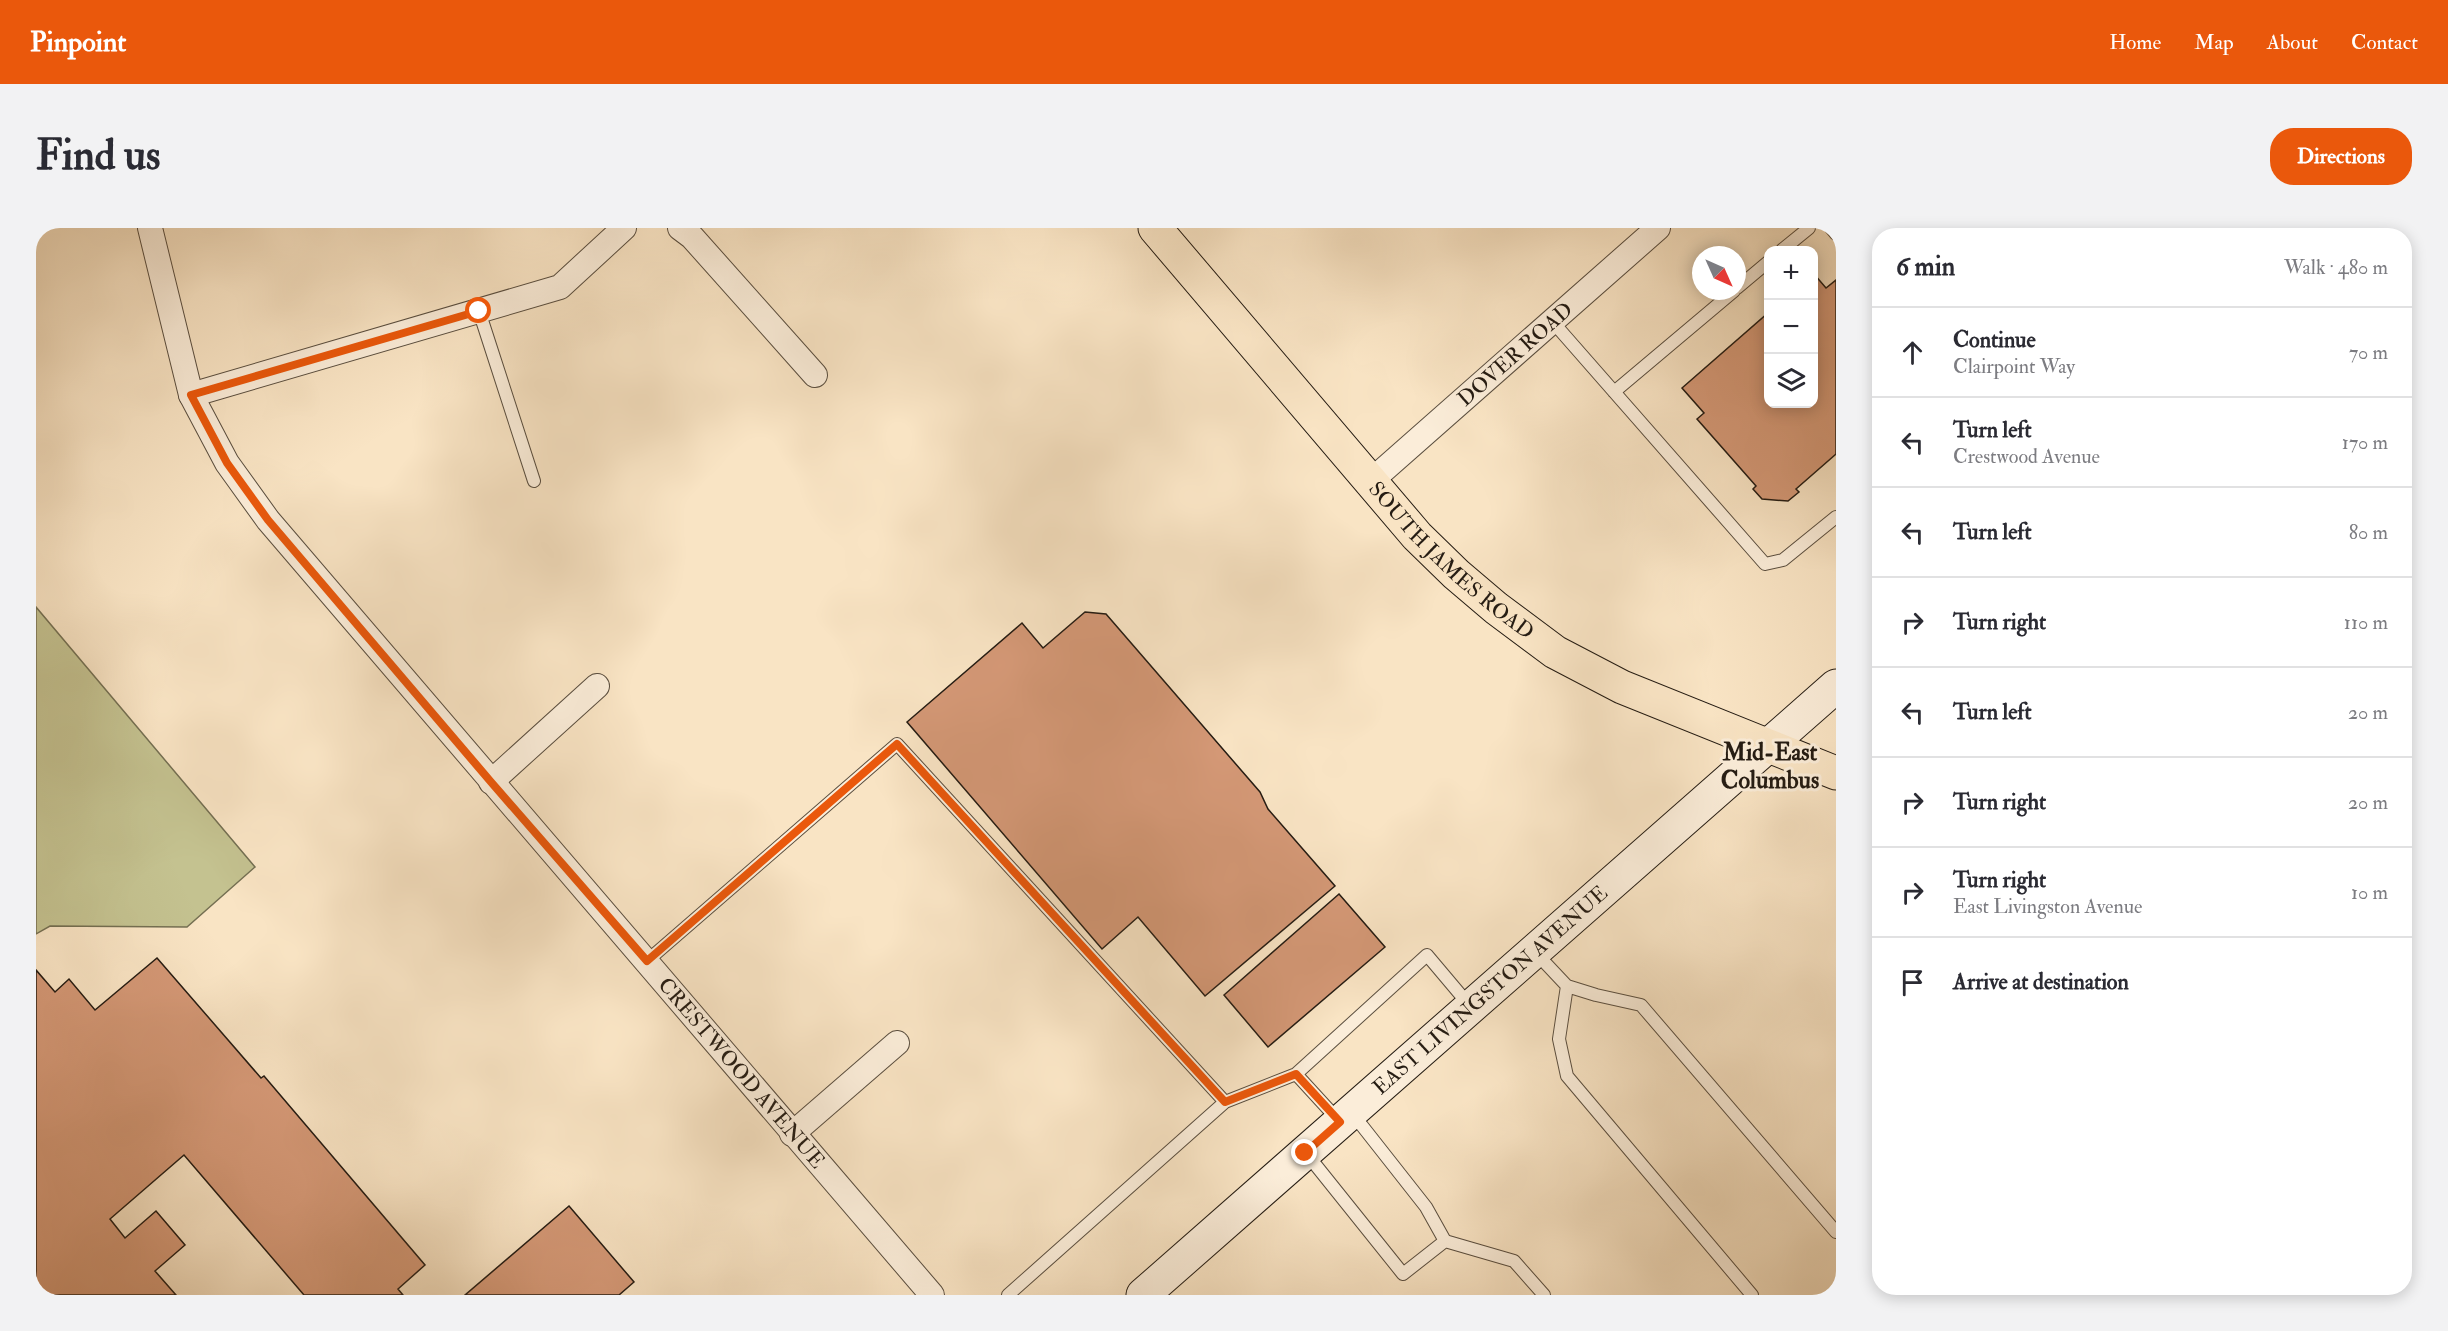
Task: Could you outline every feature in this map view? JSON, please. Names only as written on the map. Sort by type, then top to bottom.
[{"type":"main road","name":"SOUTH JAMES ROAD","points":[[1155,228],[1417,536],[1456,574],[1496,608],[1556,652],[1622,687],[1836,773]]},
{"type":"main road","name":"EAST LIVINGSTON AVENUE","points":[[1155,1291],[1305,1153],[1836,686]]},
{"type":"street","name":"CRESTWOOD AVENUE","points":[[150,228],[191,395],[227,463],[268,520],[932,1295]]},
{"type":"street","points":[[191,395],[560,288],[624,228]]},
{"type":"street","points":[[680,228],[692,237],[815,375]]},
{"type":"street","name":"DOVER ROAD","points":[[1371,481],[1658,228]]},
{"type":"street","points":[[491,782],[597,686]]},
{"type":"street","points":[[792,1134],[897,1043]]},
{"type":"lane","points":[[1787,246],[1809,228]]},
{"type":"lane","points":[[1831,228],[1836,234]]},
{"type":"lane","points":[[1746,281],[1764,265]]},
{"type":"lane","points":[[1614,392],[1723,300]]},
{"type":"lane","points":[[479,311],[534,481]]},
{"type":"lane","points":[[1552,321],[1765,564],[1783,560],[1836,517]]},
{"type":"lane","points":[[647,961],[897,744],[1225,1102]]},
{"type":"lane","points":[[1535,951],[1567,986],[1641,1005],[1836,1232]]},
{"type":"lane","points":[[1008,1295],[1225,1102],[1296,1074],[1427,955],[1471,1006]]},
{"type":"lane","points":[[1567,986],[1559,1039],[1567,1076],[1752,1295]]},
{"type":"lane","points":[[1296,1074],[1346,1117],[1426,1207],[1445,1241],[1514,1261],[1544,1295]]},
{"type":"lane","points":[[1305,1153],[1403,1274],[1445,1241]]},
{"type":"shaded area","points":[[36,607],[255,867],[187,927],[50,926],[36,934]]},
{"type":"building","points":[[1818,279],[1826,288],[1836,280],[1836,454],[1796,489],[1799,492],[1788,501],[1762,499],[1753,489],[1756,486],[1697,419],[1704,413],[1682,388],[1764,316],[1764,408],[1818,408]]},
{"type":"building","points":[[1085,612],[1106,614],[1260,792],[1268,809],[1335,886],[1205,996],[1138,917],[1102,949],[907,722],[1022,623],[1043,648]]},
{"type":"building","points":[[1339,894],[1385,947],[1268,1047],[1224,995]]},
{"type":"building","points":[[157,958],[261,1078],[264,1076],[425,1265],[398,1289],[403,1295],[304,1295],[184,1155],[110,1219],[125,1238],[156,1211],[185,1245],[155,1271],[176,1295],[36,1295],[36,970],[55,992],[69,979],[95,1010]]},
{"type":"building","points":[[569,1206],[634,1282],[619,1295],[465,1295]]},
{"type":"district","name":"Mid-East Columbus","points":[[1770,766]]},
{"type":"route","points":[[479,311],[191,395],[227,463],[268,520],[647,961],[897,744],[1225,1102],[1296,1074],[1340,1122],[1305,1153]]}]
